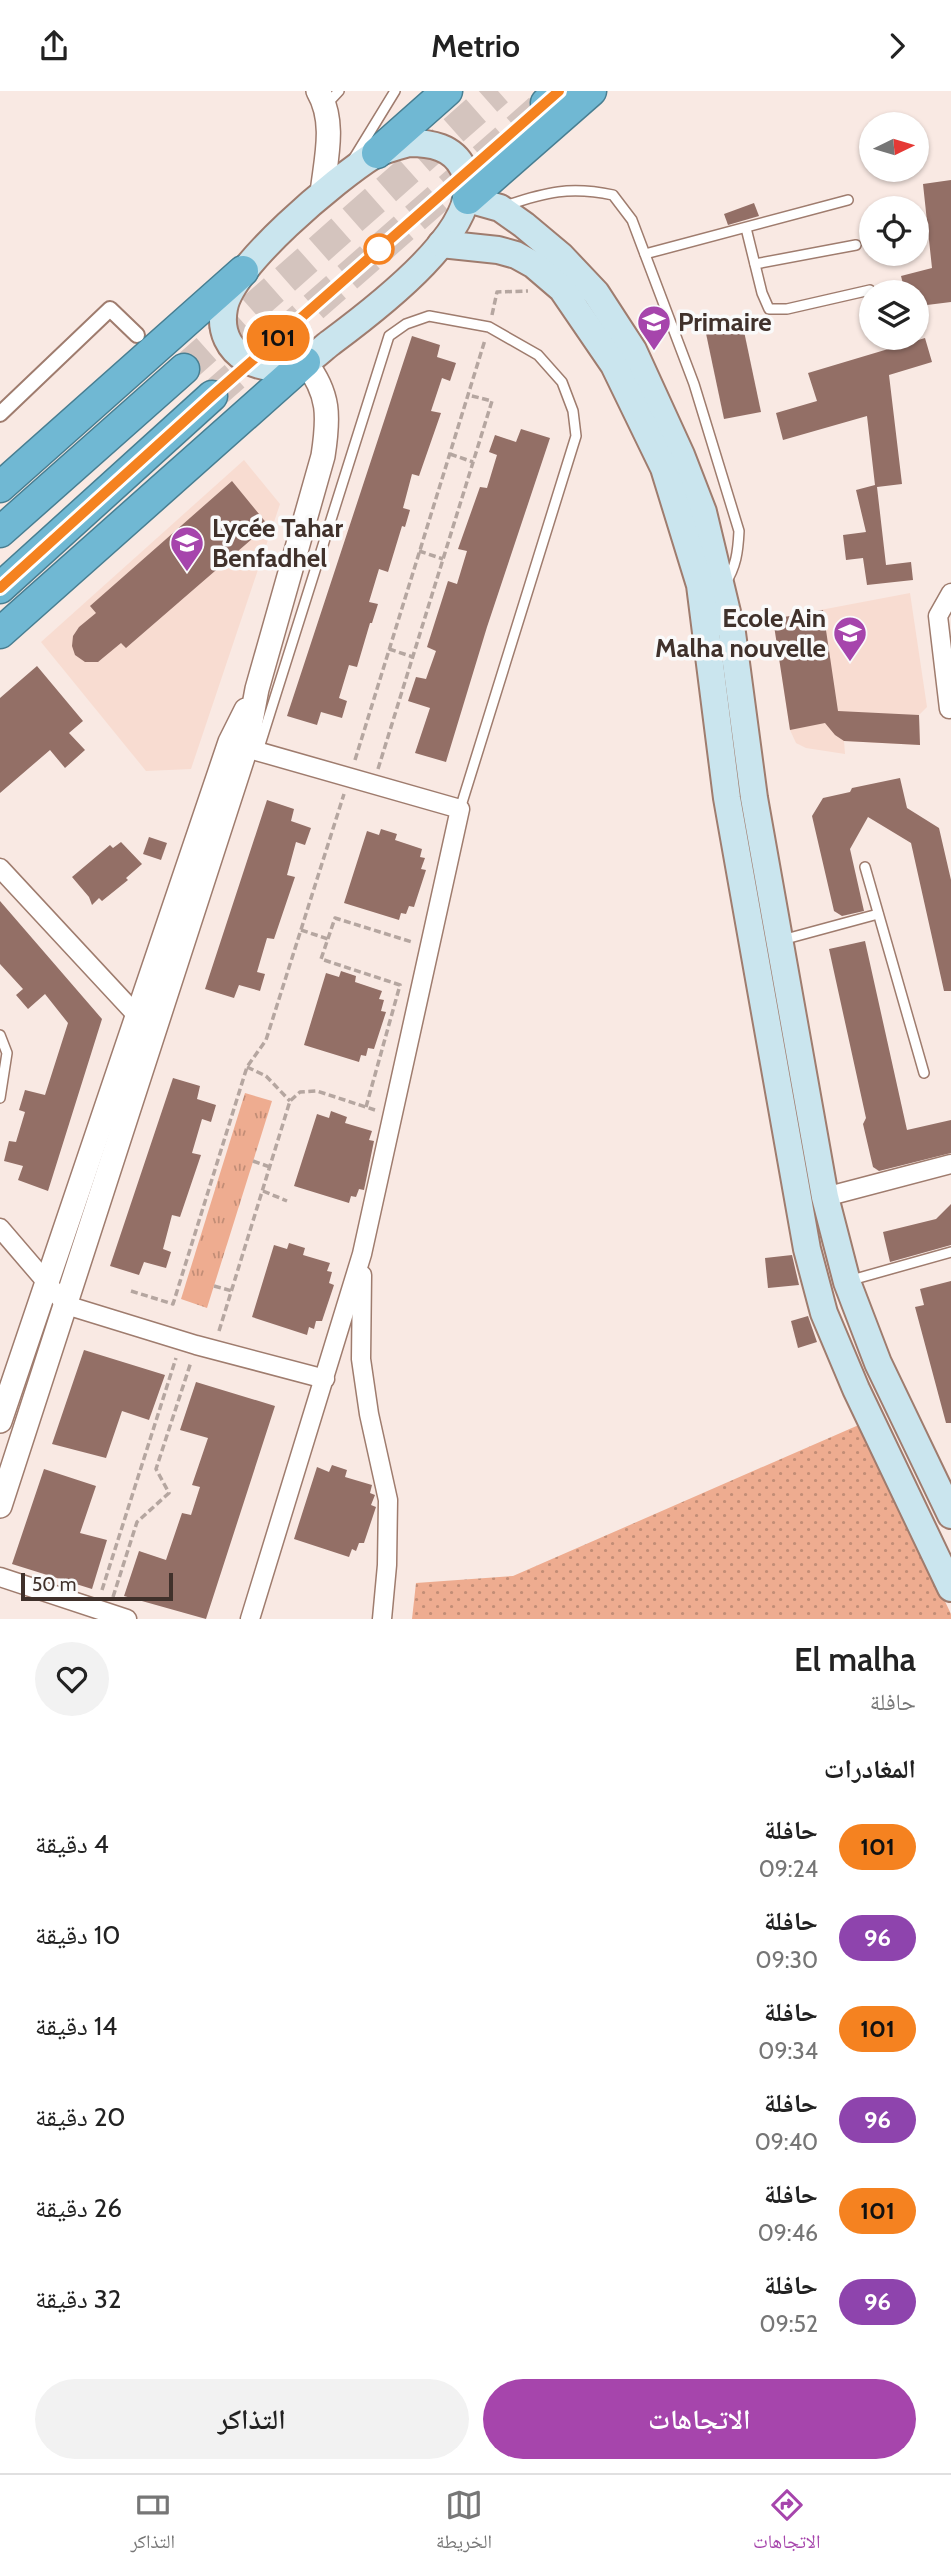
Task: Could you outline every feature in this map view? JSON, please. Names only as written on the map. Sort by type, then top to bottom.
[{"type":"highway","points":[[377,153],[447,91]]},
{"type":"highway","points":[[468,199],[591,91]]},
{"type":"highway","points":[[0,487],[243,271]]},
{"type":"highway","points":[[0,633],[305,362]]},
{"type":"highway","points":[[0,532],[184,369]]},
{"type":"highway","points":[[0,588],[212,396]]},
{"type":"main road","points":[[409,143],[442,147],[459,160],[469,179],[468,199],[457,222],[441,244],[399,287],[305,362],[283,368],[258,367],[237,354],[226,340],[224,307],[243,271],[322,193],[377,153],[409,143]]},
{"type":"main road","points":[[468,199],[500,208],[524,225],[561,256],[596,293],[634,350],[703,512],[732,633],[754,797],[825,1197],[847,1282],[878,1363],[951,1515]]},
{"type":"main road","points":[[441,244],[498,250],[516,255],[534,265],[562,289],[614,365],[664,468],[700,585],[727,798],[807,1249],[824,1313],[856,1389],[951,1588]]},
{"type":"street","points":[[322,193],[329,131],[328,96]]},
{"type":"street","points":[[0,414],[110,309],[137,335]]},
{"type":"street","points":[[0,1506],[252,750],[257,689],[323,456],[327,432],[326,405],[320,381],[305,362]]},
{"type":"street","points":[[949,709],[938,616],[951,593]]},
{"type":"street","points":[[0,1421],[230,742],[257,689]]},
{"type":"street","points":[[250,1619],[362,1254],[460,809],[252,750]]},
{"type":"street","points":[[0,868],[155,1035]]},
{"type":"street","points":[[825,1197],[951,1164]]},
{"type":"street","points":[[0,1229],[66,1305],[197,1345],[325,1378]]},
{"type":"street","points":[[362,1254],[361,1359],[369,1415],[388,1500],[387,1565],[382,1619]]},
{"type":"street","points":[[0,1577],[127,1619]]},
{"type":"lane","points":[[343,176],[395,91]]},
{"type":"lane","points":[[500,208],[544,192],[589,190],[613,195],[632,220],[694,384],[739,531],[734,571],[722,590]]},
{"type":"lane","points":[[645,254],[848,199]]},
{"type":"lane","points":[[746,228],[762,293],[769,309],[787,309],[859,293]]},
{"type":"lane","points":[[755,264],[856,245]]},
{"type":"lane","points":[[252,750],[389,336],[406,324],[429,316],[489,327],[538,355],[562,382],[573,411],[576,436],[460,809]]},
{"type":"lane","points":[[864,867],[924,1073]]},
{"type":"lane","points":[[780,941],[878,914]]},
{"type":"lane","points":[[0,1035],[7,1053],[0,1098]]},
{"type":"lane","points":[[847,1282],[951,1252]]},
{"type":"path","points":[[131,1291],[173,1304],[247,1067],[266,1040],[450,454],[497,292]]},
{"type":"path","points":[[373,784],[492,401],[468,395]]},
{"type":"path","points":[[450,454],[473,462]]},
{"type":"path","points":[[419,551],[443,559]]},
{"type":"path","points":[[389,649],[413,657]]},
{"type":"path","points":[[366,1107],[400,985],[321,959],[335,918],[412,943],[416,930]]},
{"type":"path","points":[[301,930],[328,940]]},
{"type":"path","points":[[247,1067],[266,1076],[290,1101]]},
{"type":"path","points":[[102,1611],[197,1345],[232,1291],[290,1101],[300,1092],[317,1091],[394,1115]]},
{"type":"path","points":[[253,1161],[270,1167]]},
{"type":"path","points":[[262,1191],[288,1201]]},
{"type":"path","points":[[214,1286],[232,1291]]},
{"type":"path","points":[[102,1611],[136,1522],[169,1493],[156,1469],[197,1345]]},
{"type":"shaded area","name":"Lycée Tahar Benfadhel","points":[[244,460],[280,504],[191,769],[146,771],[41,642]]},
{"type":"shaded area","name":"Ecole Ain Malha nouvelle","points":[[910,593],[927,707],[919,715],[920,745],[844,741],[845,754],[806,748],[796,743],[790,730],[773,619]]},
{"type":"green space","points":[[245,1093],[272,1101],[207,1308],[181,1299]]},
{"type":"green space","points":[[861,1424],[951,1619],[412,1619],[416,1583],[513,1576]]},
{"type":"building","points":[[951,180],[951,302],[929,305],[929,280],[902,280],[901,276],[932,268],[929,196],[924,196],[923,184]]},
{"type":"building","points":[[754,203],[759,216],[728,225],[724,214]]},
{"type":"building","points":[[741,317],[761,412],[724,419],[704,324]]},
{"type":"building","points":[[412,336],[440,345],[437,357],[456,363],[450,381],[442,378],[431,411],[441,413],[419,476],[412,474],[403,508],[410,510],[405,527],[402,526],[388,572],[379,569],[369,602],[378,604],[357,667],[349,665],[339,698],[347,701],[342,718],[321,712],[317,725],[287,716]]},
{"type":"building","points":[[885,350],[928,350],[932,362],[889,375],[902,484],[877,487],[886,565],[911,562],[913,580],[867,585],[863,558],[846,560],[843,535],[866,532],[856,490],[875,485],[867,416],[783,440],[776,413],[817,401],[808,373]]},
{"type":"building","points":[[521,429],[550,438],[487,627],[446,762],[415,753],[430,708],[408,701],[416,677],[426,679],[436,651],[427,647],[448,581],[457,584],[467,551],[458,549],[480,487],[487,488],[497,455],[489,452],[495,435],[516,442]]},
{"type":"building","points":[[232,481],[268,525],[126,648],[121,643],[98,662],[85,662],[75,655],[73,636],[79,627],[96,613],[90,606]]},
{"type":"building","points":[[823,610],[838,711],[919,715],[920,745],[844,741],[825,723],[790,730],[773,619]]},
{"type":"building","points":[[37,666],[83,721],[69,733],[85,750],[65,768],[50,750],[0,793],[0,698]]},
{"type":"building","points":[[900,778],[907,808],[939,828],[951,880],[951,991],[944,991],[911,843],[868,817],[850,849],[864,911],[842,916],[834,911],[812,816],[823,798],[850,792],[852,788]]},
{"type":"building","points":[[267,800],[294,809],[291,821],[311,828],[305,845],[296,842],[287,875],[295,877],[274,939],[267,938],[257,972],[265,974],[260,991],[239,985],[234,998],[205,989]]},
{"type":"building","points":[[381,829],[397,834],[395,840],[422,849],[420,857],[425,858],[421,869],[426,870],[414,907],[409,906],[406,914],[401,913],[399,920],[344,903],[367,831],[379,835]]},
{"type":"building","points":[[149,837],[167,843],[161,860],[143,854]]},
{"type":"building","points":[[121,842],[142,864],[126,878],[128,880],[102,901],[99,898],[92,905],[89,897],[72,877],[110,845],[113,848]]},
{"type":"building","points":[[0,901],[102,1019],[48,1191],[18,1180],[23,1166],[4,1161],[9,1141],[16,1142],[25,1112],[19,1110],[25,1090],[45,1095],[68,1023],[45,994],[28,1009],[16,995],[23,989],[0,964]]},
{"type":"building","points":[[865,941],[907,1130],[951,1120],[951,1153],[879,1171],[873,1167],[863,1124],[866,1118],[829,949]]},
{"type":"building","points":[[341,971],[356,976],[355,982],[382,991],[379,999],[384,1000],[381,1011],[386,1012],[374,1049],[368,1048],[366,1056],[361,1055],[359,1062],[304,1045],[326,973],[339,977]]},
{"type":"building","points":[[173,1078],[200,1086],[197,1099],[216,1105],[211,1122],[202,1119],[192,1153],[201,1155],[180,1217],[172,1215],[163,1249],[171,1252],[166,1268],[144,1262],[139,1275],[110,1266]]},
{"type":"building","points":[[331,1111],[347,1117],[345,1123],[372,1131],[369,1140],[374,1141],[364,1190],[359,1189],[356,1197],[351,1196],[349,1203],[294,1186],[317,1114],[329,1118]]},
{"type":"building","points":[[951,1204],[951,1245],[890,1262],[883,1232],[936,1219]]},
{"type":"building","points":[[289,1243],[305,1248],[303,1255],[330,1263],[327,1271],[332,1272],[329,1283],[334,1285],[322,1321],[316,1321],[314,1329],[309,1327],[307,1335],[252,1317],[274,1245],[287,1249]]},
{"type":"building","points":[[792,1255],[799,1285],[768,1288],[765,1258]]},
{"type":"building","points":[[951,1281],[951,1423],[946,1423],[915,1307],[924,1305],[920,1289]]},
{"type":"building","points":[[808,1316],[817,1342],[798,1348],[791,1321]]},
{"type":"building","points":[[84,1350],[165,1375],[149,1420],[122,1411],[106,1458],[52,1444]]},
{"type":"building","points":[[196,1382],[275,1406],[206,1619],[124,1596],[139,1551],[166,1560],[182,1513],[191,1515],[200,1487],[192,1485],[208,1438],[180,1430]]},
{"type":"building","points":[[332,1465],[347,1470],[345,1477],[372,1485],[370,1493],[375,1495],[371,1505],[376,1507],[364,1543],[359,1543],[356,1551],[352,1549],[349,1557],[294,1539],[317,1467],[329,1472]]},
{"type":"building","points":[[44,1469],[96,1486],[80,1533],[107,1540],[92,1589],[12,1564]]},
{"type":"tunnel","points":[[184,369],[498,91]]},
{"type":"tunnel","points":[[212,396],[546,103]]},
{"type":"bus line","name":"101","points":[[0,588],[212,396],[559,91]]},
{"type":"place","name":"Primaire","points":[[654,352]]},
{"type":"place","name":"Lycée Tahar Benfadhel","points":[[187,573]]},
{"type":"place","name":"Ecole Ain Malha nouvelle","points":[[850,663]]}]
